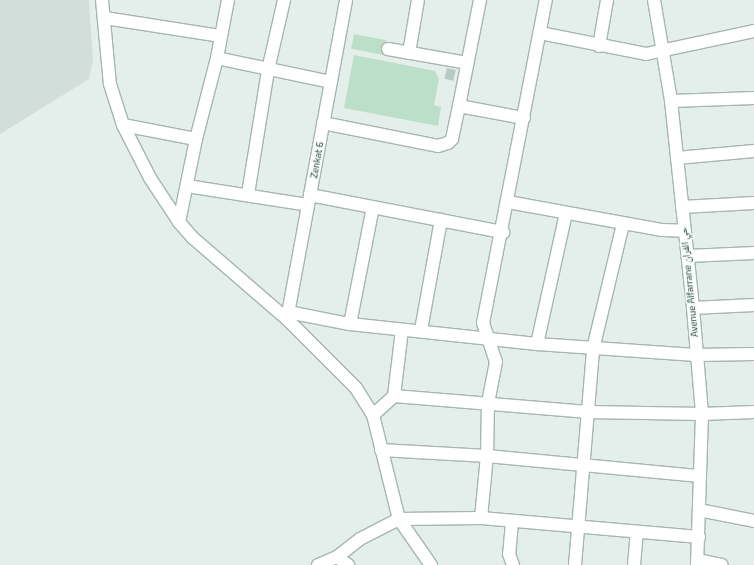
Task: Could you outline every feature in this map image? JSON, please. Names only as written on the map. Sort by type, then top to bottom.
[{"type":"street","points":[[102,0],[110,84],[123,125],[150,178],[178,222],[207,252],[288,316],[356,388],[373,415],[399,519],[431,565]]},
{"type":"street","points":[[178,222],[196,139],[217,58],[228,0]]},
{"type":"street","points":[[248,194],[268,70],[284,0]]},
{"type":"street","name":"Zenkat 6","points":[[288,316],[346,0]]},
{"type":"street","points":[[409,53],[418,0]]},
{"type":"street","points":[[323,123],[438,146],[448,143],[452,139],[480,0]]},
{"type":"street","points":[[481,518],[487,456],[488,403],[496,362],[483,323],[503,232],[546,0]]},
{"type":"street","points":[[599,46],[607,0]]},
{"type":"street","name":"Avenue Alfarrane حي الفران","points":[[654,0],[664,52],[671,101],[694,308],[696,355],[702,414],[697,562]]},
{"type":"street","points":[[104,18],[220,36]]},
{"type":"street","points":[[540,34],[646,54],[664,52],[754,31]]},
{"type":"street","points":[[388,49],[467,63]]},
{"type":"street","points":[[217,58],[268,70],[331,82]]},
{"type":"street","points":[[671,101],[754,98]]},
{"type":"street","points":[[459,106],[524,118]]},
{"type":"street","points":[[123,125],[196,139]]},
{"type":"street","points":[[677,158],[754,151]]},
{"type":"street","points":[[187,186],[373,207],[503,232]]},
{"type":"street","points":[[508,202],[623,224],[685,232]]},
{"type":"street","points":[[682,207],[754,203]]},
{"type":"street","points":[[350,324],[373,207]]},
{"type":"street","points":[[538,344],[566,213]]},
{"type":"street","points":[[421,330],[441,220]]},
{"type":"street","points":[[575,565],[593,349],[623,224]]},
{"type":"street","points":[[688,256],[754,253]]},
{"type":"street","points":[[694,308],[754,305]]},
{"type":"street","points":[[288,316],[402,330],[421,330],[489,339],[593,349],[696,355],[754,354]]},
{"type":"street","points":[[373,415],[394,396],[402,330]]},
{"type":"street","points":[[394,396],[588,412],[702,414],[754,412]]},
{"type":"street","points":[[381,450],[487,456],[584,467],[700,476]]},
{"type":"street","points":[[699,510],[754,521]]},
{"type":"street","points":[[318,565],[337,557],[360,539],[399,519],[481,518],[579,528],[698,537]]},
{"type":"street","points":[[512,522],[509,554],[514,565]]},
{"type":"street","points":[[634,565],[637,532]]},
{"type":"street","points":[[337,557],[348,565]]},
{"type":"street","points":[[697,562],[722,565]]},
{"type":"shaded area","points":[[0,0],[89,0],[93,60],[89,79],[0,134]]},
{"type":"green space","points":[[354,34],[386,40],[384,55],[351,49]]},
{"type":"green space","points":[[354,55],[435,71],[439,79],[434,105],[441,107],[438,126],[344,108]]},
{"type":"building","points":[[447,68],[456,70],[453,81],[445,79]]}]
